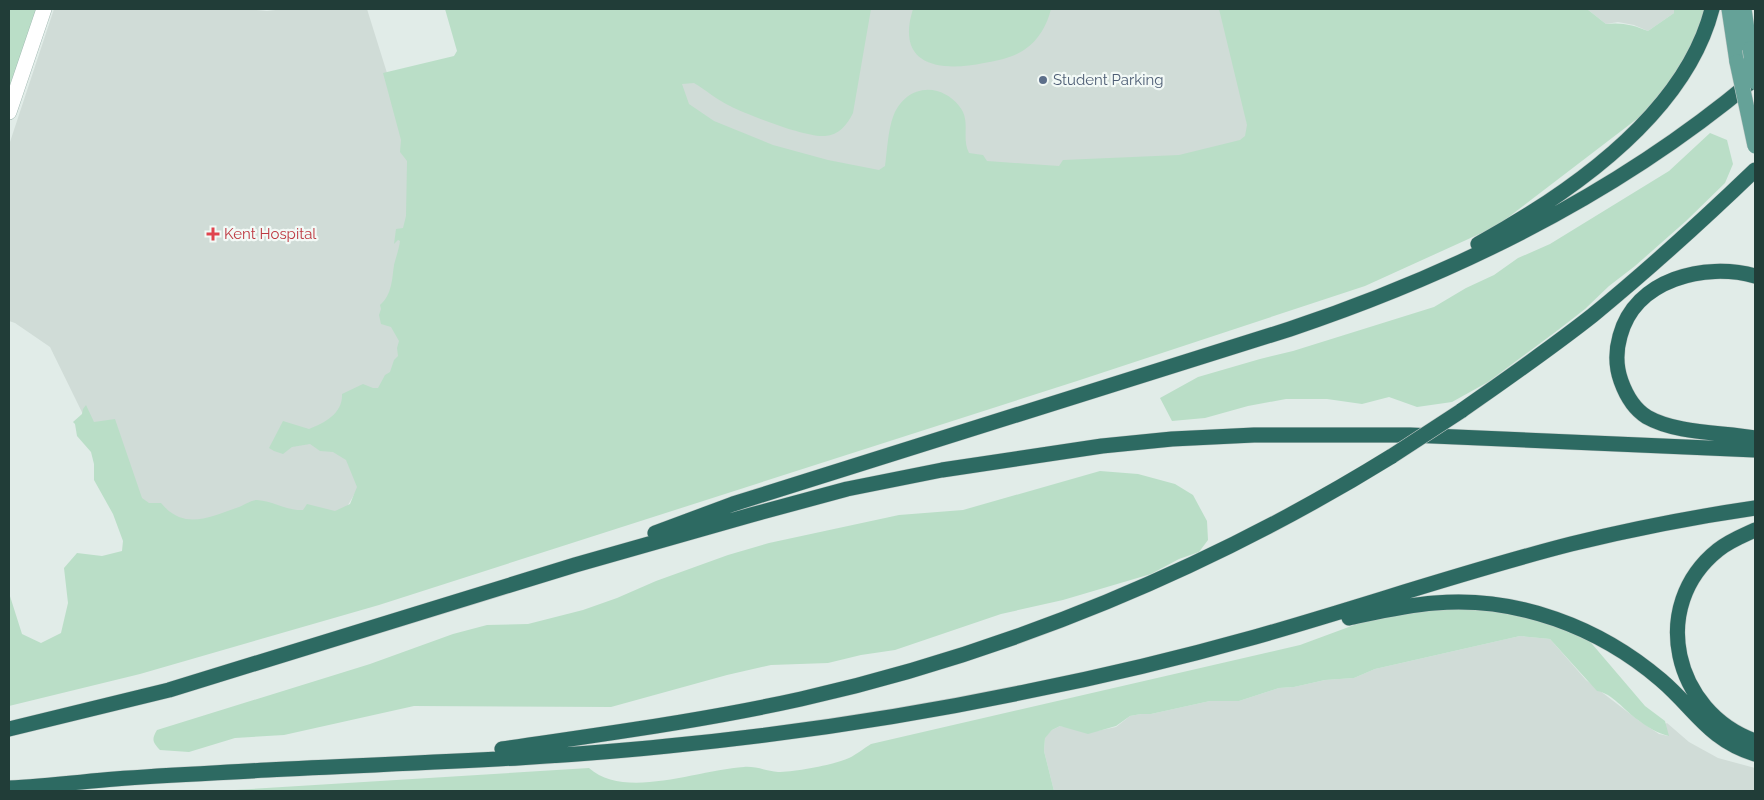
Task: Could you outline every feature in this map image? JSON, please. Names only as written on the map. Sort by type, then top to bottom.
[{"type":"highway","points":[[1352,308],[1503,230],[1571,185],[1612,153],[1643,124],[1674,88],[1703,39],[1712,9]]},
{"type":"highway","points":[[575,565],[732,504],[1352,308],[1443,271],[1502,243],[1559,212],[1669,143],[1755,80]]},
{"type":"highway","points":[[406,763],[730,714],[842,689],[960,655],[1091,607],[1204,558],[1291,514],[1392,456],[1461,411],[1540,355],[1605,305],[1691,230],[1755,170]]},
{"type":"highway","points":[[1755,276],[1737,272],[1707,271],[1693,273],[1656,288],[1641,300],[1625,321],[1618,341],[1617,360],[1620,378],[1626,394],[1635,407],[1646,416],[1660,423],[1679,428],[1755,438]]},
{"type":"highway","points":[[9,729],[169,690],[575,565],[766,510],[886,481],[942,470],[1102,446],[1172,439],[1254,435],[1410,435],[1755,450]]},
{"type":"highway","points":[[1223,646],[1572,544],[1669,522],[1755,508]]},
{"type":"highway","points":[[1755,530],[1717,551],[1696,575],[1682,606],[1678,643],[1685,674],[1700,701],[1722,724],[1738,734],[1755,741]]},
{"type":"highway","points":[[9,788],[54,786],[115,779],[636,749],[834,726],[939,709],[1037,690],[1223,646],[1418,604],[1453,602],[1509,607],[1549,616],[1621,650],[1668,686],[1702,723],[1716,735],[1734,746],[1755,754]]},
{"type":"main road","points":[[9,112],[44,9]]},
{"type":"main road","points":[[1730,9],[1737,62],[1755,146]]},
{"type":"main road","points":[[1744,9],[1755,80]]},
{"type":"shaded area","name":"Kent Hospital","points":[[54,9],[244,9],[267,11],[284,9],[367,9],[417,169],[419,299],[361,483],[338,522],[185,535],[126,502],[50,347],[15,323],[9,321],[9,145]]},
{"type":"shaded area","points":[[592,9],[1225,9],[1250,139],[1180,161],[838,184],[708,135]]},
{"type":"shaded area","points":[[1587,9],[1674,9],[1674,13],[1648,31],[1634,25],[1618,22],[1606,24]]},
{"type":"shaded area","points":[[1520,636],[1550,639],[1586,680],[1659,734],[1668,736],[1665,724],[1667,723],[1689,742],[1718,758],[1755,768],[1755,791],[1054,791],[1044,751],[1045,737],[1052,730],[1060,726],[1097,731],[1116,727],[1130,716],[1151,714],[1210,701],[1239,701],[1279,688],[1294,687],[1325,680],[1354,678],[1375,669]]},
{"type":"green space","points":[[9,9],[39,9],[9,105]]},
{"type":"green space","points":[[445,9],[871,9],[853,113],[848,122],[834,134],[816,136],[791,130],[730,106],[694,83],[682,84],[689,104],[714,121],[773,145],[828,160],[879,170],[885,166],[890,128],[896,110],[910,95],[923,90],[941,92],[949,96],[958,105],[965,117],[966,143],[969,153],[983,155],[987,161],[1059,166],[1063,160],[1179,155],[1240,140],[1245,136],[1247,125],[1219,9],[1587,9],[1606,24],[1627,24],[1648,31],[1674,13],[1674,9],[1710,9],[1663,99],[1497,226],[1365,286],[1077,381],[379,605],[140,674],[9,706],[9,593],[22,634],[41,643],[61,633],[68,603],[64,568],[77,553],[102,556],[122,551],[123,541],[113,514],[94,480],[94,464],[91,452],[77,436],[73,422],[82,414],[86,405],[94,422],[115,419],[142,498],[149,503],[161,503],[170,512],[179,517],[188,519],[208,518],[257,500],[297,510],[303,510],[307,504],[335,511],[350,504],[357,487],[346,460],[333,452],[320,451],[310,444],[292,447],[283,454],[269,448],[283,421],[309,429],[321,424],[336,412],[342,401],[342,394],[363,384],[378,388],[385,375],[390,372],[394,360],[398,356],[397,348],[399,341],[391,327],[381,324],[379,315],[380,305],[387,296],[391,286],[400,244],[398,240],[394,244],[396,229],[403,228],[406,216],[407,161],[400,152],[401,140],[383,73],[454,56],[457,51]]},
{"type":"green space","points":[[913,9],[1051,9],[1045,26],[1038,37],[1020,52],[994,61],[968,66],[952,66],[937,65],[925,61],[916,54],[910,43],[909,28]]},
{"type":"green space","points":[[1710,133],[1727,140],[1733,164],[1725,183],[1686,221],[1609,286],[1585,309],[1488,382],[1452,402],[1417,407],[1389,397],[1362,404],[1327,399],[1286,399],[1248,406],[1205,418],[1172,421],[1160,398],[1198,377],[1293,351],[1434,307],[1466,288],[1494,275],[1518,258],[1550,244],[1669,171]]},
{"type":"green space","points":[[1100,471],[1138,474],[1175,484],[1193,495],[1207,521],[1208,540],[1199,552],[1179,559],[1151,574],[1063,600],[1001,614],[895,650],[861,655],[828,663],[771,665],[611,707],[414,706],[284,735],[235,738],[189,752],[160,750],[154,741],[157,730],[370,664],[453,634],[487,625],[528,624],[583,610],[728,555],[769,543],[899,515],[963,510]]},
{"type":"green space","points":[[1474,605],[1581,631],[1645,706],[1665,721],[1669,736],[1649,727],[1608,695],[1597,691],[1550,639],[1520,636],[1375,669],[1354,678],[1325,680],[1294,687],[1279,688],[1239,701],[1210,701],[1151,714],[1130,716],[1116,726],[1088,734],[1060,726],[1052,730],[1045,738],[1044,751],[1054,791],[218,791],[589,768],[604,777],[622,782],[641,783],[744,767],[785,772],[842,761],[852,757],[871,744],[1300,645],[1384,614]]},
{"type":"place","name":"Student Parking","points":[[1043,80]]},
{"type":"place","name":"Kent Hospital","points":[[213,234]]}]
